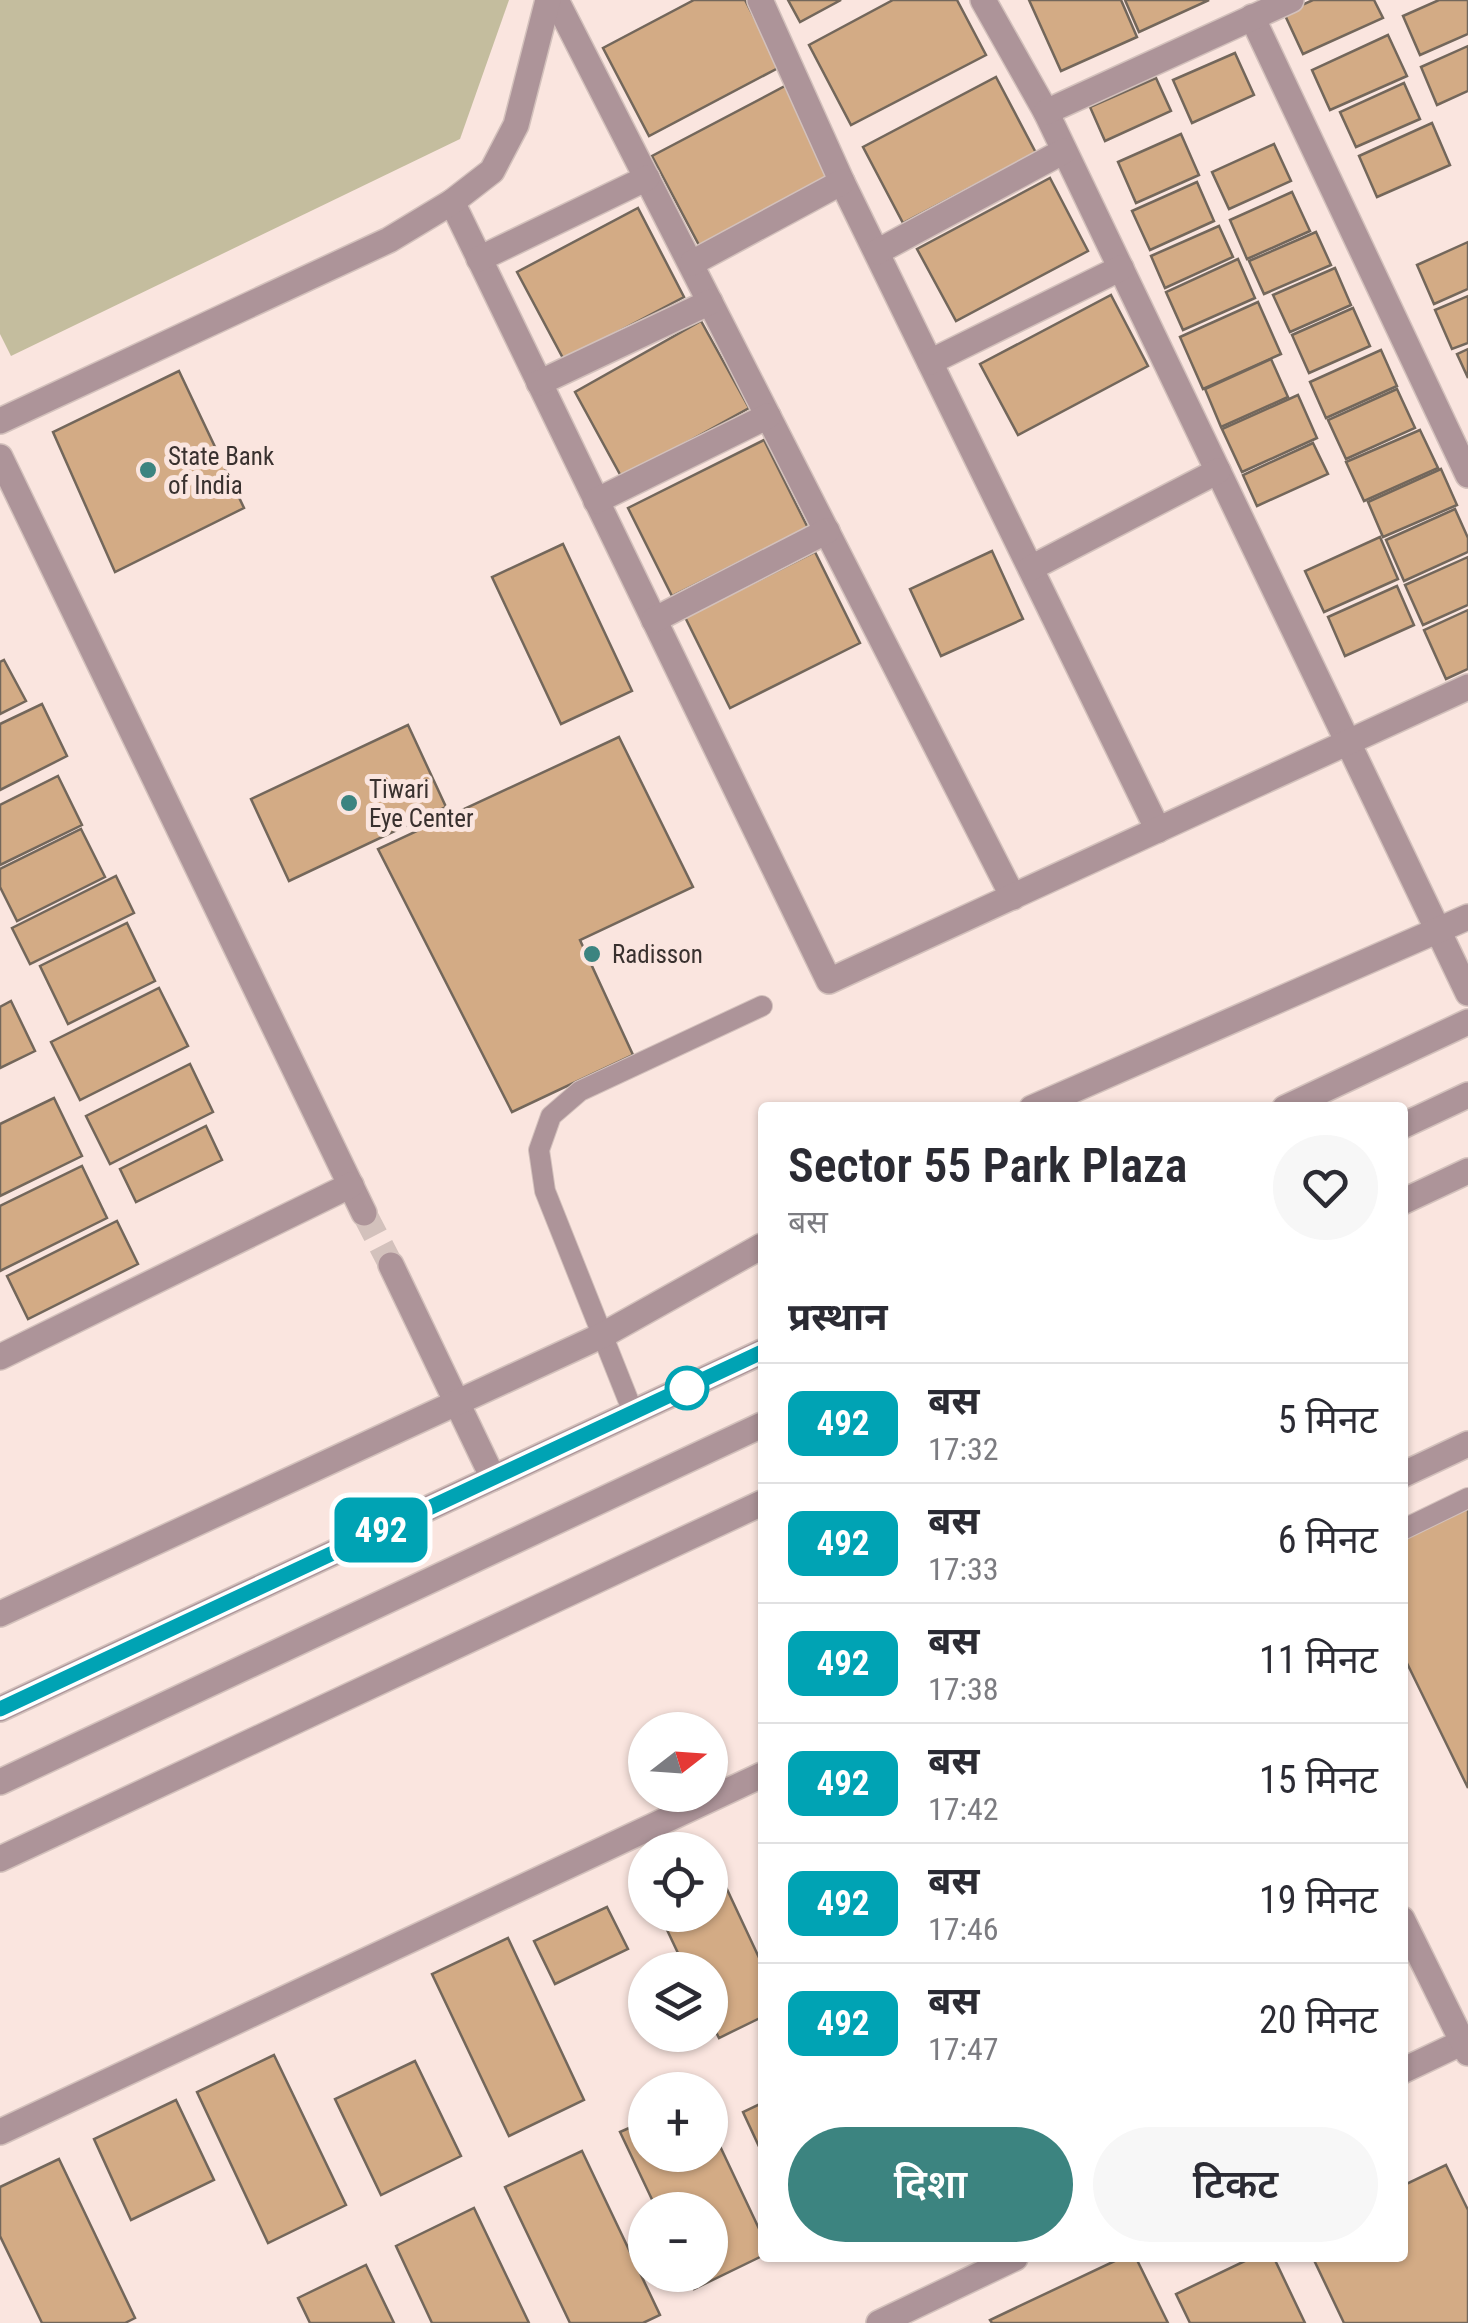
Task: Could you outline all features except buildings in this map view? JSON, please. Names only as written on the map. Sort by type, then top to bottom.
[{"type":"street","points":[[0,421],[390,240],[452,202],[492,171],[516,125],[548,0]]},
{"type":"street","points":[[556,0],[1013,897]]},
{"type":"street","points":[[760,0],[842,182],[1158,830]]},
{"type":"street","points":[[984,0],[1046,112],[1468,992]]},
{"type":"street","points":[[1046,112],[1290,0]]},
{"type":"street","points":[[1252,18],[1468,475]]},
{"type":"street","points":[[877,252],[1064,151]]},
{"type":"street","points":[[479,259],[647,178]]},
{"type":"street","points":[[692,263],[842,182]]},
{"type":"street","points":[[452,202],[829,981],[1468,687]]},
{"type":"street","points":[[930,362],[1121,268]]},
{"type":"street","points":[[539,383],[710,302]]},
{"type":"street","points":[[596,502],[768,416]]},
{"type":"street","points":[[0,457],[364,1213]]},
{"type":"street","points":[[1031,568],[1218,470]]},
{"type":"street","points":[[654,620],[827,531]]},
{"type":"street","points":[[1046,1102],[1468,916]]},
{"type":"street","points":[[1298,1102],[1468,1022]]},
{"type":"street","points":[[1408,1123],[1468,1095]]},
{"type":"street","points":[[1408,1199],[1468,1171]]},
{"type":"street","points":[[1,1354],[351,1185]]},
{"type":"street","points":[[0,1614],[604,1335],[758,1248]]},
{"type":"street","points":[[390,1264],[493,1478]]},
{"type":"street","points":[[0,1708],[758,1354]]},
{"type":"street","points":[[0,1782],[758,1427]]},
{"type":"street","points":[[1408,1472],[1468,1444]]},
{"type":"street","points":[[0,1859],[758,1505]]},
{"type":"street","points":[[0,2132],[758,1776]]},
{"type":"street","points":[[1408,1931],[1466,2048],[1408,2070]]},
{"type":"street","points":[[879,2323],[1007,2262]]},
{"type":"lane","points":[[633,1412],[545,1191],[538,1150],[550,1116],[580,1091],[762,1006]]},
{"type":"lane","points":[[1408,1527],[1468,1498]]},
{"type":"shaded area","points":[[0,0],[509,0],[460,139],[11,356],[0,334]]},
{"type":"tunnel","points":[[364,1213],[391,1265]]},
{"type":"bus line","name":"492","points":[[0,1709],[758,1354]]},
{"type":"place","name":"State Bank of India","points":[[148,470]]},
{"type":"place","name":"Tiwari Eye Center","points":[[349,803]]},
{"type":"place","name":"Radisson","points":[[592,954]]}]
